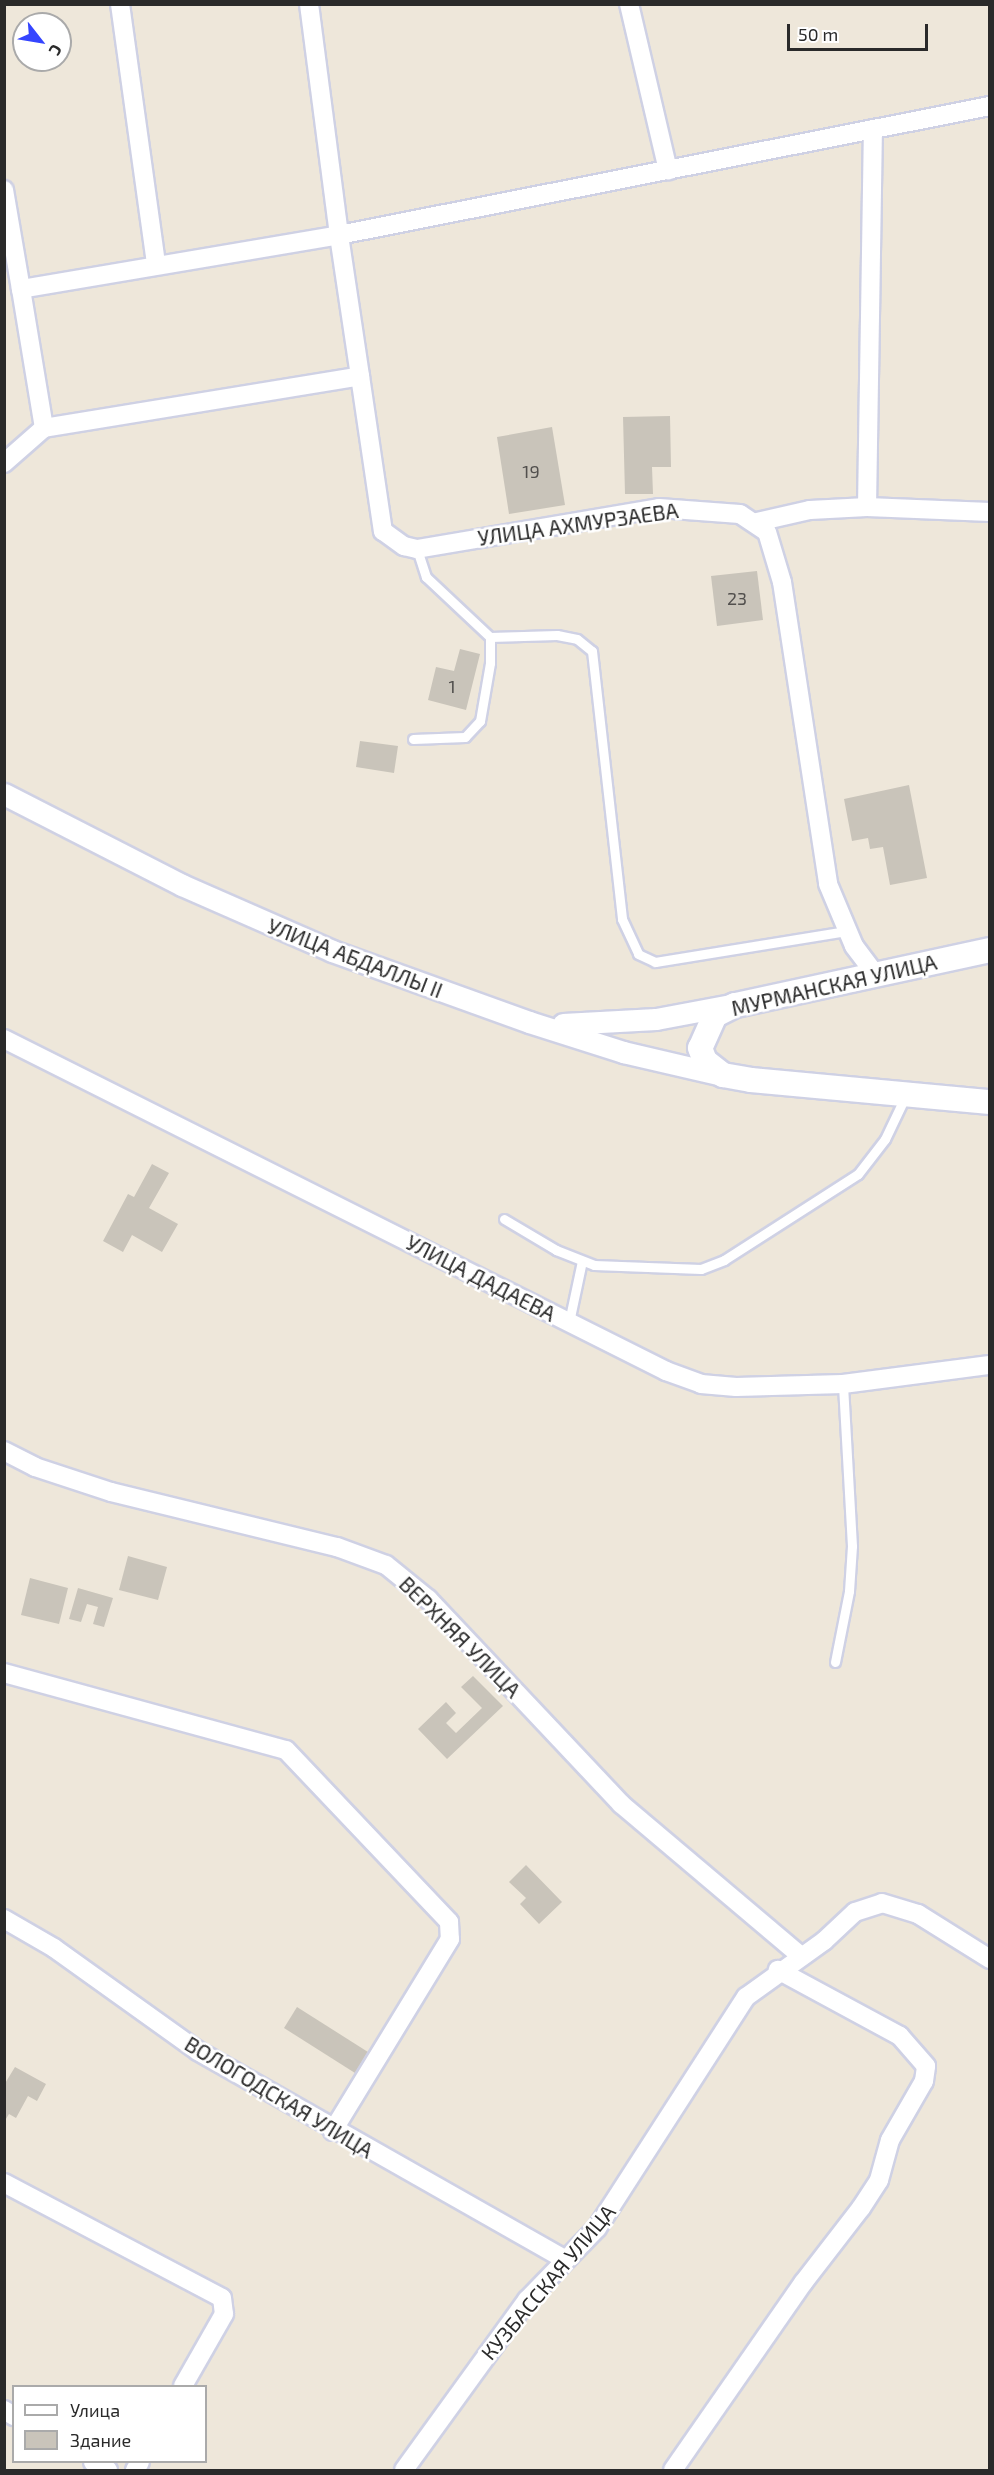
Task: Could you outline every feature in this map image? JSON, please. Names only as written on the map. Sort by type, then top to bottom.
[{"type":"main road","name":"МУРМАНСКАЯ УЛИЦА","points":[[723,1075],[705,1060],[700,1048],[715,1016],[735,1005],[990,950]]},
{"type":"main road","points":[[723,1075],[990,1102]]},
{"type":"street","points":[[120,4],[156,265]]},
{"type":"street","points":[[309,4],[339,235],[382,531],[392,540],[417,549]]},
{"type":"street","points":[[629,4],[668,170]]},
{"type":"street","points":[[21,288],[339,235],[990,106]]},
{"type":"street","points":[[867,507],[873,129]]},
{"type":"street","points":[[4,190],[44,428]]},
{"type":"street","points":[[4,463],[44,428],[360,376]]},
{"type":"street","points":[[875,974],[847,931],[828,884],[782,582],[774,546],[757,522],[810,510],[867,507],[990,512]]},
{"type":"street","name":"УЛИЦА АХМУРЗАЕВА","points":[[417,549],[659,508],[719,511],[757,522]]},
{"type":"street","name":"УЛИЦА АБДАЛЛЫ II","points":[[4,794],[248,916],[529,1022],[623,1052],[723,1075]]},
{"type":"street","points":[[529,1022],[591,1026],[735,1005]]},
{"type":"street","name":"УЛИЦА ДАДАЕВА","points":[[4,1039],[569,1322],[701,1384],[736,1388],[843,1384],[990,1365]]},
{"type":"street","name":"ВЕРХНЯЯ УЛИЦА","points":[[4,1451],[35,1467],[111,1492],[337,1547],[386,1565],[428,1599],[629,1811],[801,1956]]},
{"type":"street","points":[[4,1673],[286,1750],[449,1922],[450,1939],[333,2132]]},
{"type":"street","name":"КУЗБАССКАЯ УЛИЦА","points":[[404,2470],[527,2300],[564,2259],[597,2228],[746,1997],[855,1912],[882,1903],[918,1914],[990,1959]]},
{"type":"street","name":"ВОЛОГОДСКАЯ УЛИЦА","points":[[4,1919],[54,1948],[198,2051],[333,2132],[564,2259]]},
{"type":"street","points":[[673,2470],[879,2180],[890,2140],[924,2081],[926,2066],[900,2036],[778,1970]]},
{"type":"street","points":[[4,2183],[222,2298],[224,2314],[184,2385]]},
{"type":"lane","points":[[417,549],[433,585],[490,637],[557,635],[577,639],[592,651],[622,919],[638,954],[655,962],[847,931]]},
{"type":"lane","points":[[412,739],[465,737],[480,721],[490,637]]},
{"type":"lane","points":[[504,1219],[582,1261],[669,1272],[701,1269],[724,1260],[858,1174],[885,1139],[906,1095]]},
{"type":"lane","points":[[569,1322],[582,1261]]},
{"type":"lane","points":[[835,1662],[849,1591],[852,1546],[843,1384]]},
{"type":"building","points":[[670,416],[671,467],[652,467],[653,494],[625,494],[623,417]]},
{"type":"building","points":[[552,427],[565,505],[509,514],[497,437]]},
{"type":"building","points":[[757,571],[763,620],[717,626],[711,576]]},
{"type":"building","points":[[460,649],[480,654],[466,710],[428,700],[436,667],[454,671]]},
{"type":"building","points":[[360,741],[398,746],[394,773],[356,767]]},
{"type":"building","points":[[909,785],[927,878],[890,885],[883,847],[870,849],[868,838],[852,841],[844,799]]},
{"type":"building","points":[[152,1164],[169,1173],[149,1208],[178,1224],[162,1252],[132,1235],[123,1252],[103,1241],[128,1194],[134,1197]]},
{"type":"building","points":[[128,1556],[167,1567],[158,1600],[119,1590]]},
{"type":"building","points":[[30,1578],[68,1588],[59,1624],[21,1615]]},
{"type":"building","points":[[78,1588],[113,1598],[104,1627],[93,1624],[98,1607],[87,1604],[81,1622],[69,1619]]},
{"type":"building","points":[[473,1676],[503,1706],[447,1759],[418,1729],[446,1702],[456,1713],[446,1723],[456,1733],[482,1708],[461,1687]]},
{"type":"building","points":[[526,1865],[562,1902],[539,1924],[520,1904],[526,1898],[509,1882]]},
{"type":"building","points":[[297,2007],[368,2052],[355,2073],[284,2028]]},
{"type":"building","points":[[15,2067],[46,2084],[37,2101],[28,2096],[16,2118],[9,2114],[4,2122],[4,2085]]}]
